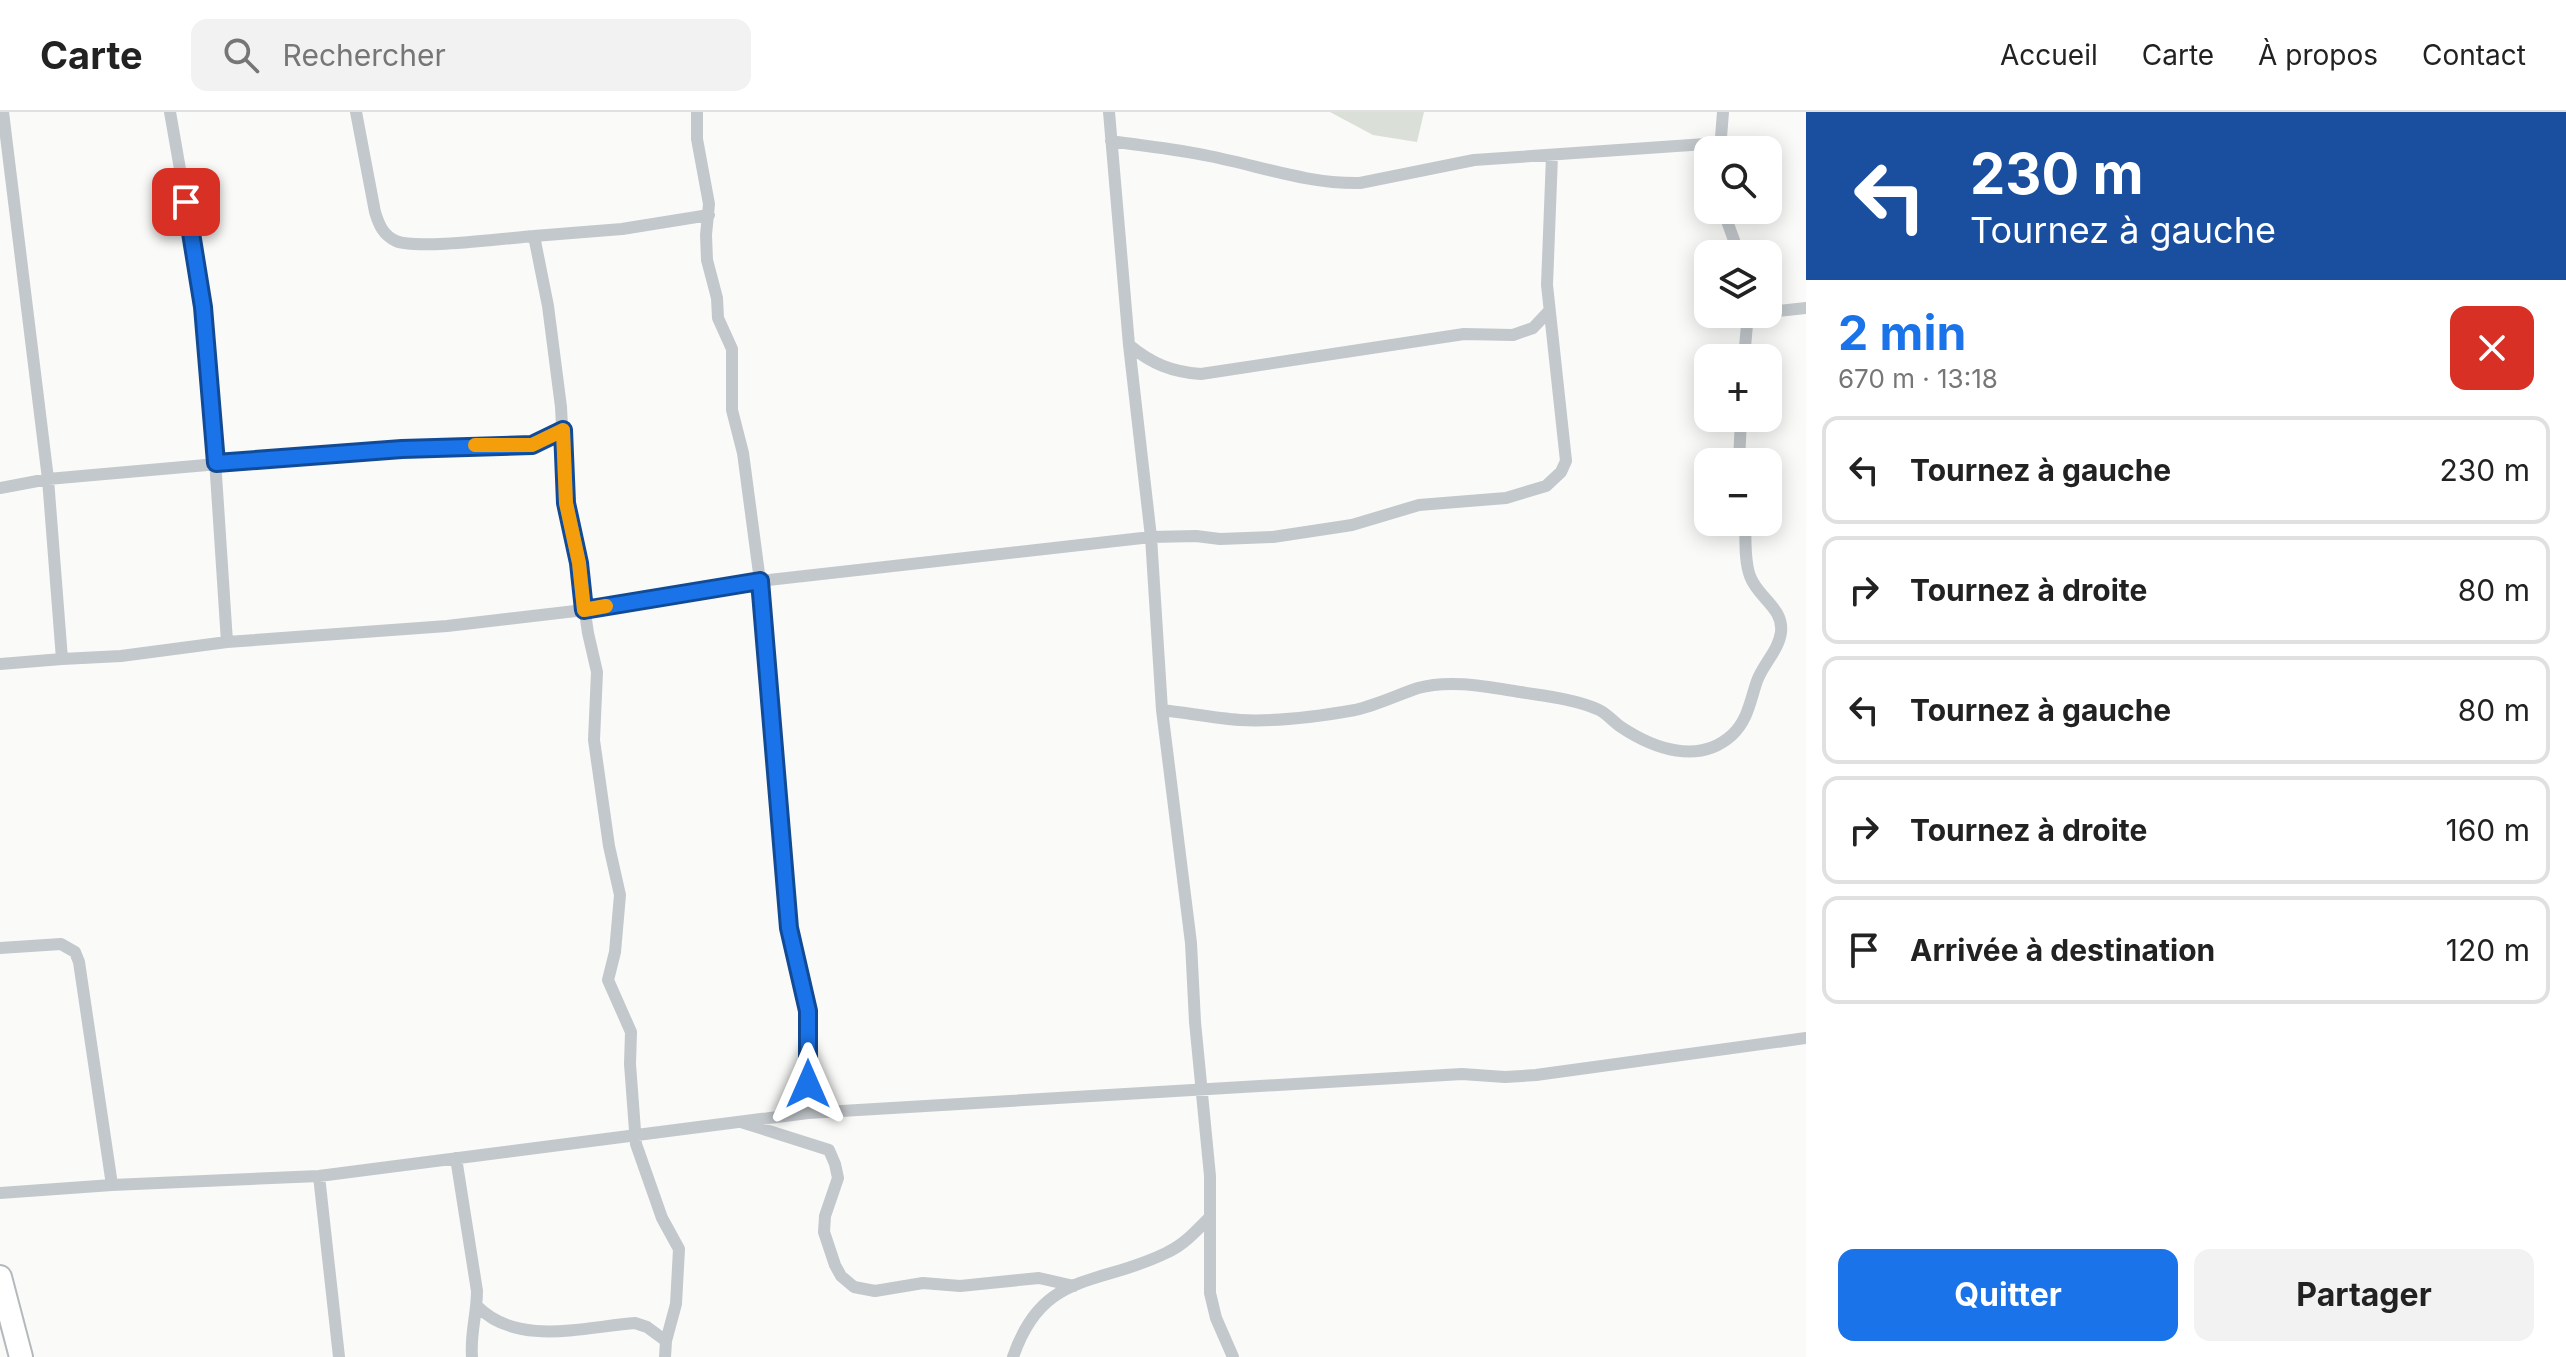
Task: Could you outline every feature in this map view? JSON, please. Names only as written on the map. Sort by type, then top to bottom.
[{"type":"highway","points":[[0,1277],[21,1357]]},
{"type":"street","points":[[3,112],[48,479],[62,659]]},
{"type":"street","points":[[170,112],[203,307],[227,642]]},
{"type":"street","points":[[356,112],[379,227],[388,236],[411,245],[622,229],[709,215]]},
{"type":"street","points":[[697,112],[697,139],[708,194],[707,260],[717,298],[718,318],[732,349],[732,410],[743,453],[760,581],[787,916],[808,1011],[808,1113]]},
{"type":"street","points":[[1109,112],[1129,345],[1151,537],[1162,710],[1188,914],[1203,1090],[1210,1217],[1210,1293],[1216,1318],[1233,1357]]},
{"type":"street","points":[[1721,136],[1723,112]]},
{"type":"street","points":[[1111,141],[1209,156],[1310,179],[1343,183],[1360,183],[1474,160],[1694,148]]},
{"type":"street","points":[[0,664],[121,656],[227,642],[399,631],[584,610],[760,581],[1151,537],[1230,539],[1309,533],[1370,521],[1419,505],[1506,498],[1546,486],[1561,472],[1566,461],[1549,311],[1552,156]]},
{"type":"street","points":[[534,236],[548,306],[563,430],[564,494],[597,672],[594,740],[609,846],[620,895],[615,952],[608,980],[631,1032],[630,1064],[636,1144],[662,1218],[679,1249],[676,1304],[665,1357]]},
{"type":"street","points":[[1782,311],[1806,308]]},
{"type":"street","points":[[1129,345],[1151,363],[1201,374],[1464,334],[1513,335],[1533,328],[1549,311]]},
{"type":"street","points":[[0,488],[48,479],[216,463],[402,449],[532,445],[563,430]]},
{"type":"street","points":[[1162,710],[1258,720],[1353,710],[1441,684],[1480,686],[1549,696],[1597,708],[1655,747],[1680,752],[1704,749],[1720,744],[1741,726],[1758,676],[1777,647],[1781,634],[1779,617],[1749,575],[1746,536]]},
{"type":"street","points":[[0,948],[61,944],[75,952],[112,1185]]},
{"type":"street","points":[[0,1193],[319,1176],[734,1120],[808,1113],[1462,1074],[1505,1077],[1536,1075],[1806,1038]]},
{"type":"street","points":[[734,1120],[829,1150],[838,1178],[825,1216],[824,1232],[835,1265],[841,1276],[854,1287],[875,1291],[923,1283],[960,1286],[1039,1278],[1074,1286]]},
{"type":"street","points":[[456,1158],[474,1268],[477,1306],[470,1335],[472,1357]]},
{"type":"street","points":[[319,1176],[339,1357]]},
{"type":"street","points":[[1013,1357],[1020,1337],[1040,1306],[1074,1286],[1165,1254],[1188,1240],[1210,1217]]},
{"type":"street","points":[[477,1306],[488,1318],[511,1329],[534,1331],[635,1323],[647,1327],[666,1341]]},
{"type":"shaded area","points":[[1330,112],[1424,112],[1417,142],[1373,135]]},
{"type":"slow traffic","points":[[475,445],[532,445],[563,430],[563,484],[579,563],[584,610],[606,606]]},
{"type":"route","points":[[186,202],[203,307],[216,463],[402,449],[532,445],[563,430],[563,484],[579,563],[584,610],[760,581],[786,903],[797,972],[808,1011],[808,1084]]}]
